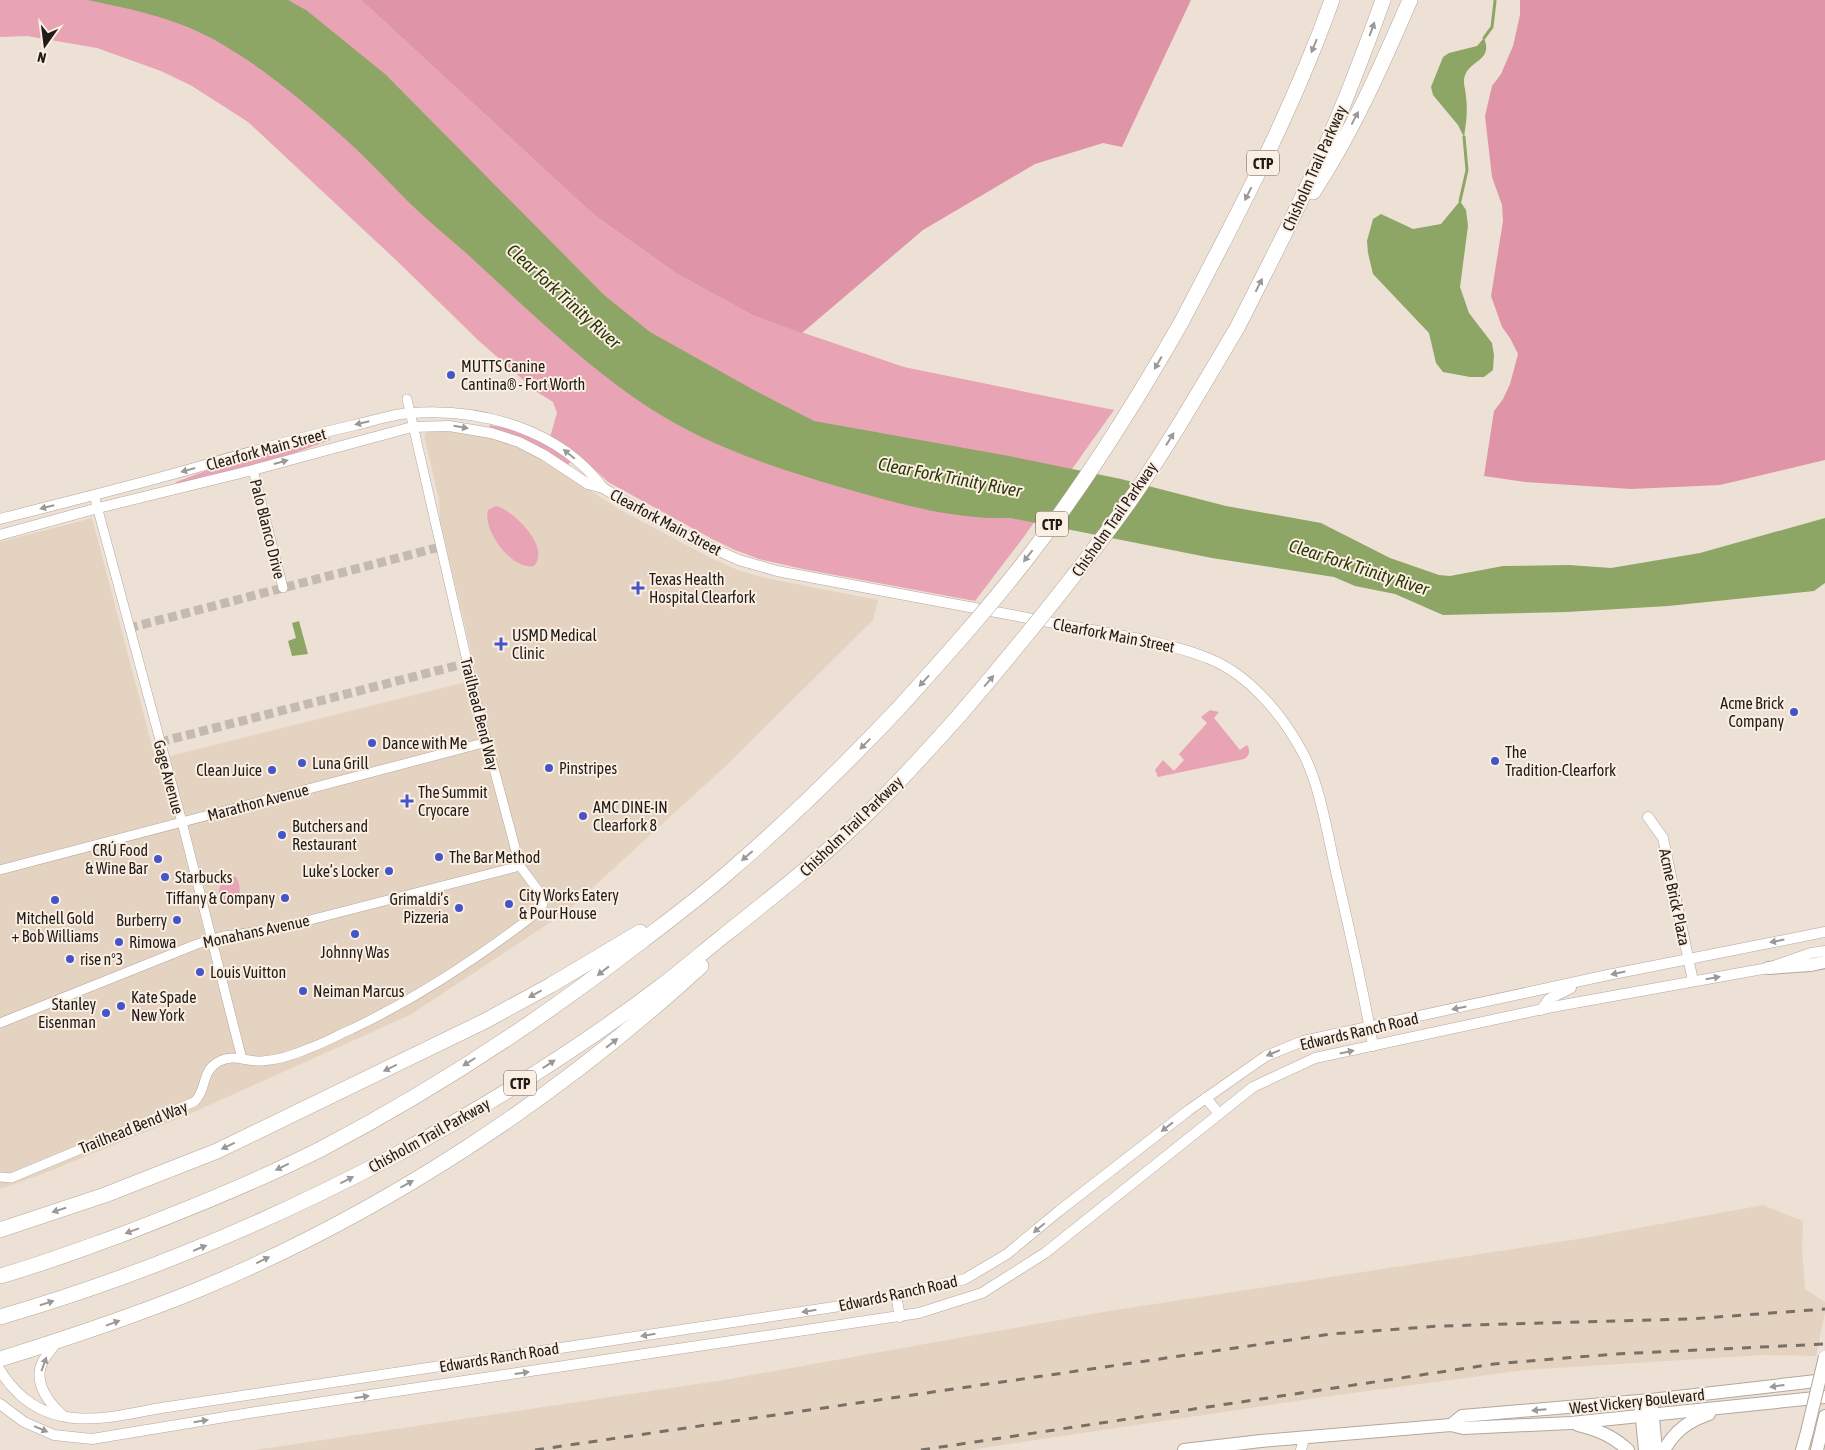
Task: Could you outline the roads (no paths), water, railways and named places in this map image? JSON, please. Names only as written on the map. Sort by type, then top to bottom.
[{"type":"highway","name":"CTP","points":[[0,1276],[29,1268],[142,1227],[260,1177],[321,1149],[407,1100],[512,1035],[597,976],[697,898],[766,839],[820,789],[898,709],[978,620],[1059,514],[1123,421],[1182,321],[1250,190],[1274,140],[1331,0]]},
{"type":"highway","name":"Chisholm Trail Parkway","points":[[0,1316],[74,1294],[209,1244],[316,1195],[416,1144],[507,1091],[619,1017],[660,987],[802,873],[873,808],[957,718],[1053,603],[1118,516],[1162,452],[1236,328],[1285,235],[1340,112],[1383,0]]},
{"type":"highway","points":[[1285,235],[1327,171],[1365,99],[1410,0]]},
{"type":"highway","points":[[0,1359],[57,1342],[154,1307],[246,1268],[344,1219],[462,1151],[522,1110],[652,1011],[802,873]]},
{"type":"highway","points":[[0,1230],[105,1195],[195,1160],[235,1142],[511,1007],[697,898]]},
{"type":"main road","points":[[1768,968],[1825,962]]},
{"type":"main road","points":[[1802,1450],[1825,1357]]},
{"type":"main road","name":"West Vickery Boulevard","points":[[1451,1425],[1462,1416],[1646,1400],[1825,1380]]},
{"type":"main road","name":"West Vickery Boulevard","points":[[1184,1450],[1261,1441],[1302,1444],[1451,1425],[1463,1428],[1571,1423],[1825,1397]]},
{"type":"main road","points":[[1645,1450],[1646,1400]]},
{"type":"main road","points":[[1664,1450],[1672,1437],[1684,1425],[1700,1416],[1759,1404]]},
{"type":"main road","points":[[1647,1416],[1656,1450]]},
{"type":"main road","points":[[1817,1450],[1825,1416]]},
{"type":"main road","points":[[1571,1423],[1601,1431],[1617,1440],[1628,1450]]},
{"type":"street","name":"Trailhead Bend Way","points":[[0,1177],[11,1178],[194,1102],[201,1094],[205,1076],[212,1066],[228,1057],[234,1056],[253,1062],[265,1061],[310,1048],[382,1014],[442,980],[488,950],[539,911],[543,904],[541,891],[520,866],[487,742],[412,427],[407,398]]},
{"type":"street","name":"Clearfork Main Street","points":[[0,519],[312,435],[410,413],[456,413],[492,419],[520,427],[560,447],[581,464],[603,488],[648,516],[704,544],[758,566],[1180,648],[1212,659],[1258,691],[1284,723],[1304,756],[1318,798],[1349,927],[1374,1046]]},
{"type":"street","name":"Clearfork Main Street","points":[[0,535],[412,427],[449,426],[491,432],[519,442],[544,455],[588,484],[603,488]]},
{"type":"street","name":"Palo Blanco Drive","points":[[253,470],[283,588]]},
{"type":"street","name":"Gage Avenue","points":[[94,495],[182,822],[242,1059]]},
{"type":"street","name":"Marathon Avenue","points":[[0,870],[487,742]]},
{"type":"street","name":"Acme Brick Plaza","points":[[1648,817],[1663,838],[1693,981]]},
{"type":"street","name":"Monahans Avenue","points":[[0,1023],[198,944],[224,936],[271,930],[520,866]]},
{"type":"street","name":"Edwards Ranch Road","points":[[0,1370],[28,1402],[47,1413],[74,1419],[100,1419],[161,1408],[854,1304],[965,1279],[1007,1254],[1059,1210],[1206,1098],[1266,1056],[1303,1041],[1591,979],[1825,932]]},
{"type":"street","name":"Edwards Ranch Road","points":[[0,1404],[24,1422],[54,1435],[92,1439],[918,1313],[982,1293],[1045,1253],[1253,1087],[1315,1058],[1540,1010],[1768,968],[1811,953],[1825,951]]},
{"type":"street","points":[[1540,1010],[1549,999],[1591,979]]},
{"type":"street","points":[[1206,1098],[1219,1114]]},
{"type":"street","points":[[896,1295],[900,1317]]},
{"type":"street","points":[[57,1342],[42,1363],[40,1379],[43,1392],[51,1405],[64,1417]]},
{"type":"water","name":"Clear Fork Trinity River","points":[[88,0],[288,0],[306,10],[385,74],[604,295],[650,332],[814,421],[1009,456],[1121,479],[1226,506],[1321,523],[1390,558],[1439,575],[1450,576],[1503,566],[1569,565],[1611,568],[1700,553],[1825,518],[1825,583],[1814,591],[1668,606],[1567,612],[1443,615],[1395,594],[1355,586],[1334,577],[1212,558],[1011,518],[968,516],[924,509],[861,493],[786,470],[734,451],[683,428],[636,399],[594,368],[425,217],[328,124],[281,84],[248,60],[213,39],[183,25],[136,11]]},
{"type":"water","points":[[1484,38],[1486,50],[1484,55],[1469,69],[1464,77],[1467,108],[1464,137],[1458,125],[1433,95],[1431,87],[1443,57],[1449,53],[1477,46]]},
{"type":"water","points":[[1460,201],[1466,210],[1468,226],[1460,287],[1469,313],[1492,343],[1494,355],[1493,370],[1484,377],[1470,377],[1443,372],[1436,363],[1429,333],[1373,274],[1368,253],[1367,241],[1373,219],[1381,214],[1413,229],[1441,224]]},
{"type":"water","points":[[299,621],[308,654],[292,656],[288,641],[296,638],[292,623]]},
{"type":"waterway","points":[[1484,38],[1492,27],[1495,1]]},
{"type":"waterway","points":[[1460,201],[1467,170],[1464,137]]},
{"type":"tunnel","points":[[129,628],[440,547]]},
{"type":"tunnel","points":[[160,742],[467,663]]},
{"type":"railway","points":[[535,1450],[1331,1334],[1440,1326],[1690,1319],[1825,1309]]},
{"type":"railway","points":[[921,1450],[1494,1364],[1615,1354],[1825,1344]]},
{"type":"place","name":"MUTTS Canine Cantina® - Fort Worth","points":[[451,375]]},
{"type":"place","name":"Texas Health Hospital Clearfork","points":[[638,588]]},
{"type":"place","name":"USMD Medical Clinic","points":[[501,644]]},
{"type":"place","name":"Acme Brick Company","points":[[1794,712]]},
{"type":"place","name":"Dance with Me","points":[[372,743]]},
{"type":"place","name":"The Tradition-Clearfork","points":[[1495,761]]},
{"type":"place","name":"Luna Grill","points":[[302,763]]},
{"type":"place","name":"Pinstripes","points":[[549,768]]},
{"type":"place","name":"Clean Juice","points":[[272,770]]},
{"type":"place","name":"The Summit Cryocare","points":[[407,801]]},
{"type":"place","name":"AMC DINE-IN Clearfork 8","points":[[583,816]]},
{"type":"place","name":"Butchers and Restaurant","points":[[282,835]]},
{"type":"place","name":"The Bar Method","points":[[439,857]]},
{"type":"place","name":"CRÚ Food & Wine Bar","points":[[158,859]]},
{"type":"place","name":"Luke’s Locker","points":[[389,871]]},
{"type":"place","name":"Starbucks","points":[[165,877]]},
{"type":"place","name":"Tiffany & Company","points":[[285,898]]},
{"type":"place","name":"Mitchell Gold + Bob Williams","points":[[55,900]]},
{"type":"place","name":"City Works Eatery & Pour House","points":[[509,904]]},
{"type":"place","name":"Grimaldi’s Pizzeria","points":[[459,908]]},
{"type":"place","name":"Burberry","points":[[177,920]]},
{"type":"place","name":"Johnny Was","points":[[355,934]]},
{"type":"place","name":"Rimowa","points":[[119,942]]},
{"type":"place","name":"rise n°3","points":[[70,959]]},
{"type":"place","name":"Louis Vuitton","points":[[200,972]]},
{"type":"place","name":"Neiman Marcus","points":[[303,991]]},
{"type":"place","name":"Kate Spade New York","points":[[121,1006]]},
{"type":"place","name":"Stanley Eisenman","points":[[106,1013]]}]
